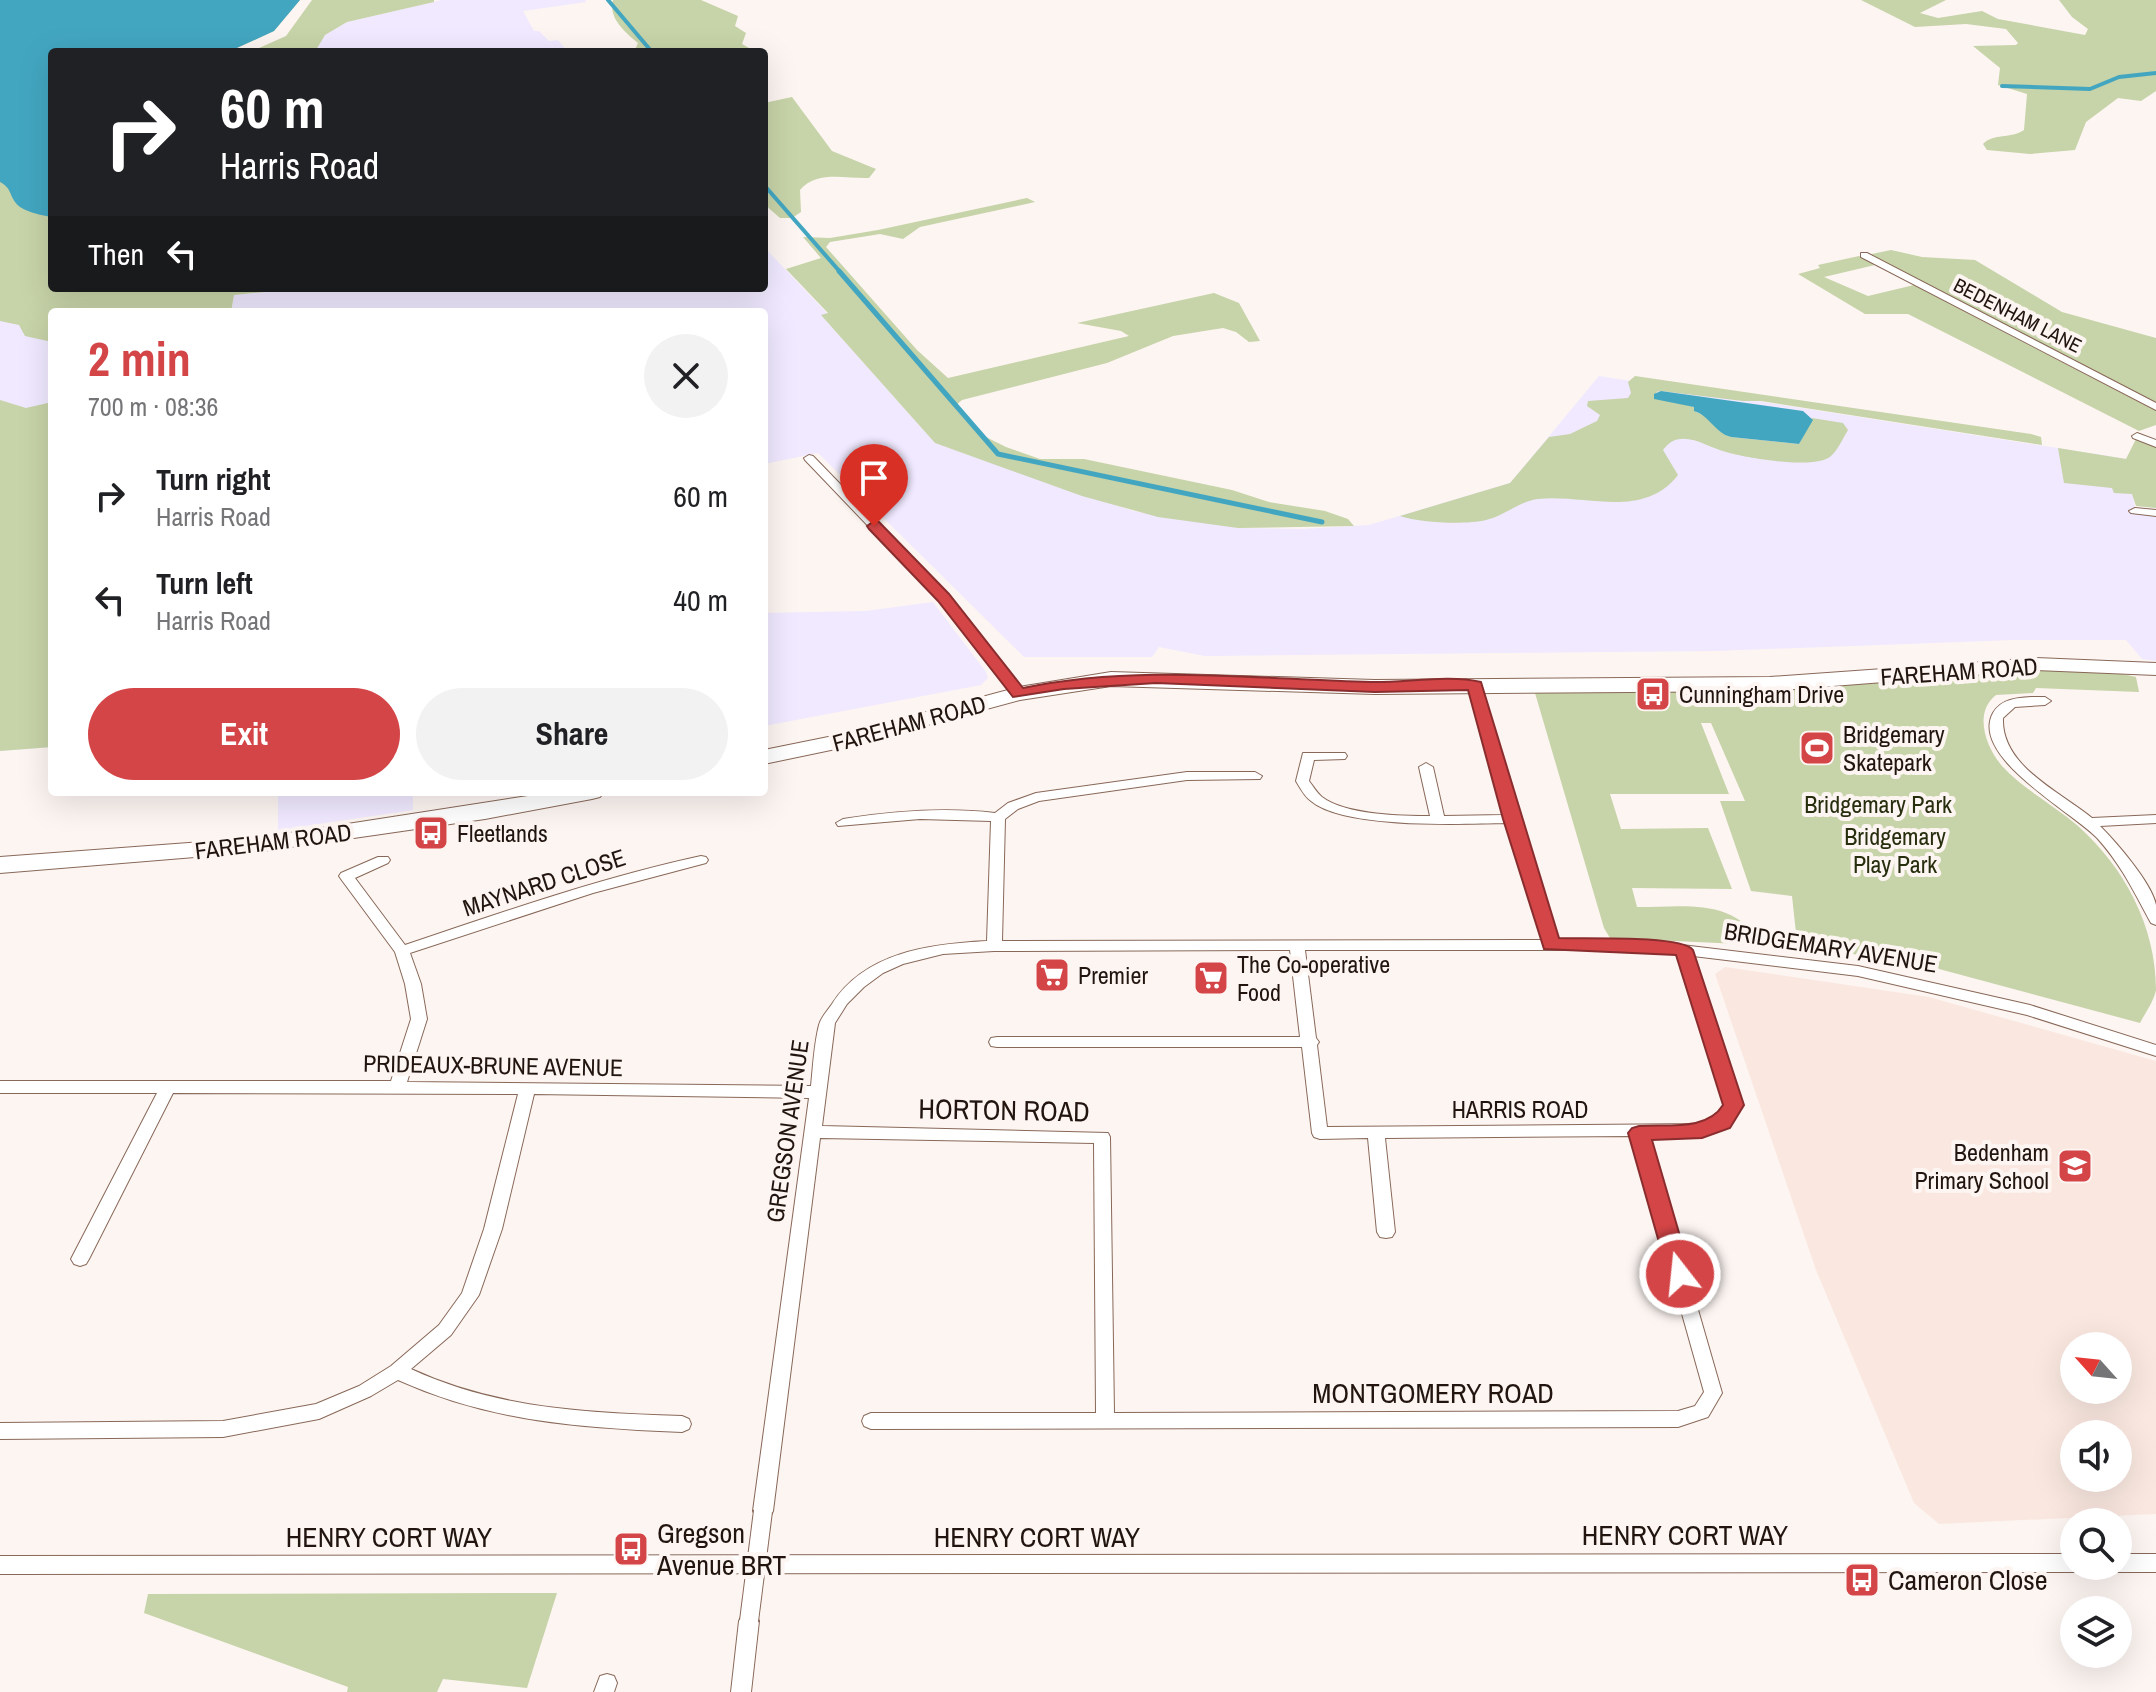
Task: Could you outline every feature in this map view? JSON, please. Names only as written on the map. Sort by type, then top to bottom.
[{"type":"main road","name":"FAREHAM ROAD","points":[[768,756],[850,739],[1064,684],[1156,678],[1375,687],[1770,684],[2036,664],[2156,669]]},
{"type":"main road","name":"FAREHAM ROAD","points":[[0,865],[257,845],[485,812],[571,796]]},
{"type":"street","name":"BEDENHAM LANE","points":[[1864,255],[2156,407]]},
{"type":"street","points":[[2137,436],[2156,444]]},
{"type":"street","points":[[809,458],[943,597],[1019,694]]},
{"type":"street","points":[[2135,511],[2156,513]]},
{"type":"street","points":[[1475,685],[1551,945]]},
{"type":"street","points":[[2045,701],[2018,701],[2006,705],[1998,714],[1994,728],[2002,748],[2022,771],[2089,822],[2128,865],[2156,920]]},
{"type":"street","points":[[1340,756],[1308,756],[1303,766],[1302,782],[1310,797],[1338,809],[1364,815],[1438,820],[1512,819]]},
{"type":"street","points":[[1426,767],[1438,820]]},
{"type":"street","points":[[843,823],[888,816],[938,814],[998,818],[1013,806],[1036,797],[1187,776],[1255,776]]},
{"type":"street","points":[[994,946],[998,818]]},
{"type":"street","points":[[2089,822],[2156,819]]},
{"type":"street","points":[[383,860],[346,876],[402,951],[419,1019],[397,1087]]},
{"type":"street","name":"MAYNARD CLOSE","points":[[402,951],[601,885],[701,860]]},
{"type":"street","name":"BRIDGEMARY AVENUE","points":[[1297,946],[1640,945],[1684,950],[1858,971],[1966,993],[2154,1045]]},
{"type":"street","name":"GREGSON AVENUE","points":[[741,1692],[827,1023],[840,1000],[861,979],[903,958],[932,950],[994,946],[1297,946]]},
{"type":"street","name":"HARRIS ROAD","points":[[1297,946],[1320,1133],[1639,1133],[1702,1130],[1723,1123],[1734,1105],[1684,950]]},
{"type":"street","points":[[997,1042],[1311,1042]]},
{"type":"street","name":"PRIDEAUX-BRUNE AVENUE","points":[[0,1087],[397,1087],[818,1092]]},
{"type":"street","points":[[80,1259],[167,1088]]},
{"type":"street","points":[[0,1431],[223,1429],[319,1411],[365,1391],[397,1371],[445,1330],[470,1295],[493,1229],[527,1089]]},
{"type":"street","name":"HORTON ROAD","points":[[812,1132],[1102,1137],[1105,1422]]},
{"type":"street","points":[[1376,1133],[1386,1232]]},
{"type":"street","name":"MONTGOMERY ROAD","points":[[871,1421],[1678,1419],[1701,1412],[1713,1393],[1639,1133]]},
{"type":"street","points":[[397,1371],[433,1390],[484,1406],[582,1421],[682,1424]]},
{"type":"street","name":"HENRY CORT WAY","points":[[0,1565],[2060,1563]]},
{"type":"street","points":[[2132,1563],[2156,1563]]},
{"type":"shaded area","points":[[442,0],[586,2],[523,11],[534,31],[539,31],[549,41],[558,40],[565,48],[317,48],[325,35],[347,22]]},
{"type":"shaded area","points":[[768,251],[828,314],[822,316],[935,443],[1133,511],[1238,528],[1302,529],[1369,525],[1510,483],[1599,376],[2127,459],[2135,507],[2156,509],[2156,661],[2142,659],[2126,640],[2013,640],[1714,651],[1205,656],[1159,647],[1152,657],[1024,657],[818,453],[768,463],[768,308],[232,308],[234,295],[264,292],[768,292]]},
{"type":"shaded area","points":[[0,311],[48,312],[48,747],[0,751]]},
{"type":"shaded area","points":[[933,602],[988,678],[981,685],[768,725],[768,613],[866,611]]},
{"type":"shaded area","points":[[278,796],[413,796],[413,810],[278,830]]},
{"type":"shaded area","name":"Bedenham Primary School","points":[[1725,967],[1929,997],[2156,1061],[2156,1514],[2132,1515],[2132,1508],[2060,1508],[2060,1518],[1939,1524],[1914,1503],[1816,1270],[1715,974]]},
{"type":"green space","points":[[19,0],[300,0],[274,31],[237,48],[48,48],[48,292],[265,292],[234,295],[232,308],[48,308],[48,341],[25,336],[19,325],[0,321],[0,5]]},
{"type":"green space","points":[[312,0],[434,0],[347,22],[325,35],[317,48],[259,48],[286,36]]},
{"type":"green space","points":[[613,0],[701,0],[738,16],[735,26],[746,33],[742,44],[749,48],[636,48],[638,43],[615,19]]},
{"type":"green space","points":[[1861,0],[1946,0],[1920,13],[1938,18],[1982,11],[1998,19],[2085,35],[2088,29],[2072,17],[2059,0],[2156,0],[2156,71],[2148,73],[2156,74],[2156,91],[2141,101],[2118,98],[2086,122],[2075,150],[2030,154],[1987,150],[1983,144],[1987,141],[2024,130],[2027,94],[1998,85],[2000,68],[1973,46],[2018,43],[2006,29],[1966,24],[1915,27]]},
{"type":"green space","points":[[792,97],[832,151],[876,169],[869,178],[832,177],[807,184],[800,190],[801,212],[792,218],[780,218],[768,208],[768,102]]},
{"type":"green space","points":[[1027,198],[1035,202],[920,227],[903,239],[880,234],[830,242],[826,247],[917,350],[948,378],[1129,336],[1121,331],[1077,323],[1214,293],[1239,303],[1260,341],[1249,342],[1236,332],[1223,328],[1173,336],[1107,363],[962,400],[954,407],[976,432],[1040,459],[1084,459],[1232,490],[1269,502],[1325,511],[1348,519],[1354,526],[1238,528],[1158,517],[1082,496],[935,443],[821,315],[828,313],[786,269],[821,258],[803,237],[830,238],[878,230]]},
{"type":"green space","points":[[1891,250],[1922,257],[1975,260],[2062,312],[2156,338],[2156,405],[1867,255]]},
{"type":"green space","points":[[1859,256],[1875,265],[1824,277],[1868,296],[1914,285],[2156,411],[2156,425],[2139,431],[1908,314],[1865,314],[1798,274],[1820,268],[1818,265]]},
{"type":"green space","points":[[1635,376],[2031,434],[2041,437],[2042,445],[1761,401],[1661,391],[1656,392],[1669,401],[1695,407],[1696,412],[1731,437],[1799,444],[1812,418],[1843,423],[1848,430],[1831,456],[1811,462],[1780,462],[1749,457],[1693,440],[1677,439],[1663,450],[1678,475],[1664,489],[1631,501],[1538,499],[1477,522],[1431,522],[1400,516],[1510,483],[1549,437],[1570,434],[1597,421],[1600,415],[1587,406],[1588,401],[1628,398],[1631,393],[1628,382]]},
{"type":"green space","points":[[0,400],[26,408],[48,403],[48,747],[0,751]]},
{"type":"green space","points":[[2136,439],[2156,446],[2156,508],[2136,506],[2132,494],[2114,493],[2112,488],[2064,483],[2058,448],[2126,459]]},
{"type":"green space","name":"Bridgemary Park","points":[[2050,669],[2105,670],[2136,677],[2139,692],[2036,688],[2033,693],[1996,695],[1985,711],[1984,730],[2002,766],[2095,842],[2134,899],[2155,966],[2156,990],[2140,1023],[1939,969],[1772,940],[1769,933],[1796,933],[1792,896],[1751,891],[1720,801],[1745,801],[1711,723],[1701,723],[1729,794],[1610,794],[1621,829],[1708,828],[1732,889],[1632,888],[1637,907],[1690,906],[1723,912],[1738,919],[1761,945],[1610,938],[1604,928],[1535,693]]},
{"type":"green space","points":[[557,1593],[527,1688],[443,1679],[437,1692],[347,1692],[348,1687],[144,1613],[148,1594]]},
{"type":"water","points":[[0,0],[300,0],[274,31],[237,48],[48,48],[48,216],[22,208],[0,182]]},
{"type":"water","points":[[1661,391],[1803,411],[1813,420],[1799,444],[1731,437],[1694,411],[1694,407],[1654,399],[1654,394]]},
{"type":"waterway","points":[[608,0],[649,48]]},
{"type":"waterway","points":[[2002,86],[2090,89],[2119,77],[2156,73]]},
{"type":"waterway","points":[[768,190],[841,273]]},
{"type":"waterway","points":[[839,271],[998,454],[1322,522]]},
{"type":"place","name":"Cunningham Drive","points":[[1653,694]]},
{"type":"place","name":"Bridgemary Skatepark","points":[[1817,748]]},
{"type":"place","name":"Fleetlands","points":[[431,833]]},
{"type":"place","name":"Premier","points":[[1052,975]]},
{"type":"place","name":"The Co-operative Food","points":[[1211,978]]},
{"type":"place","name":"Bedenham Primary School","points":[[2075,1166]]},
{"type":"place","name":"Gregson Avenue BRT","points":[[631,1549]]},
{"type":"place","name":"Cameron Close","points":[[1862,1580]]},
{"type":"route","points":[[874,526],[943,597],[1019,694],[1064,684],[1156,678],[1278,685],[1475,685],[1551,945],[1640,945],[1684,950],[1734,1105],[1723,1123],[1702,1130],[1639,1133],[1680,1274]]},
{"type":"park label","name":"Bridgemary Play Park","points":[[1895,850]]}]
